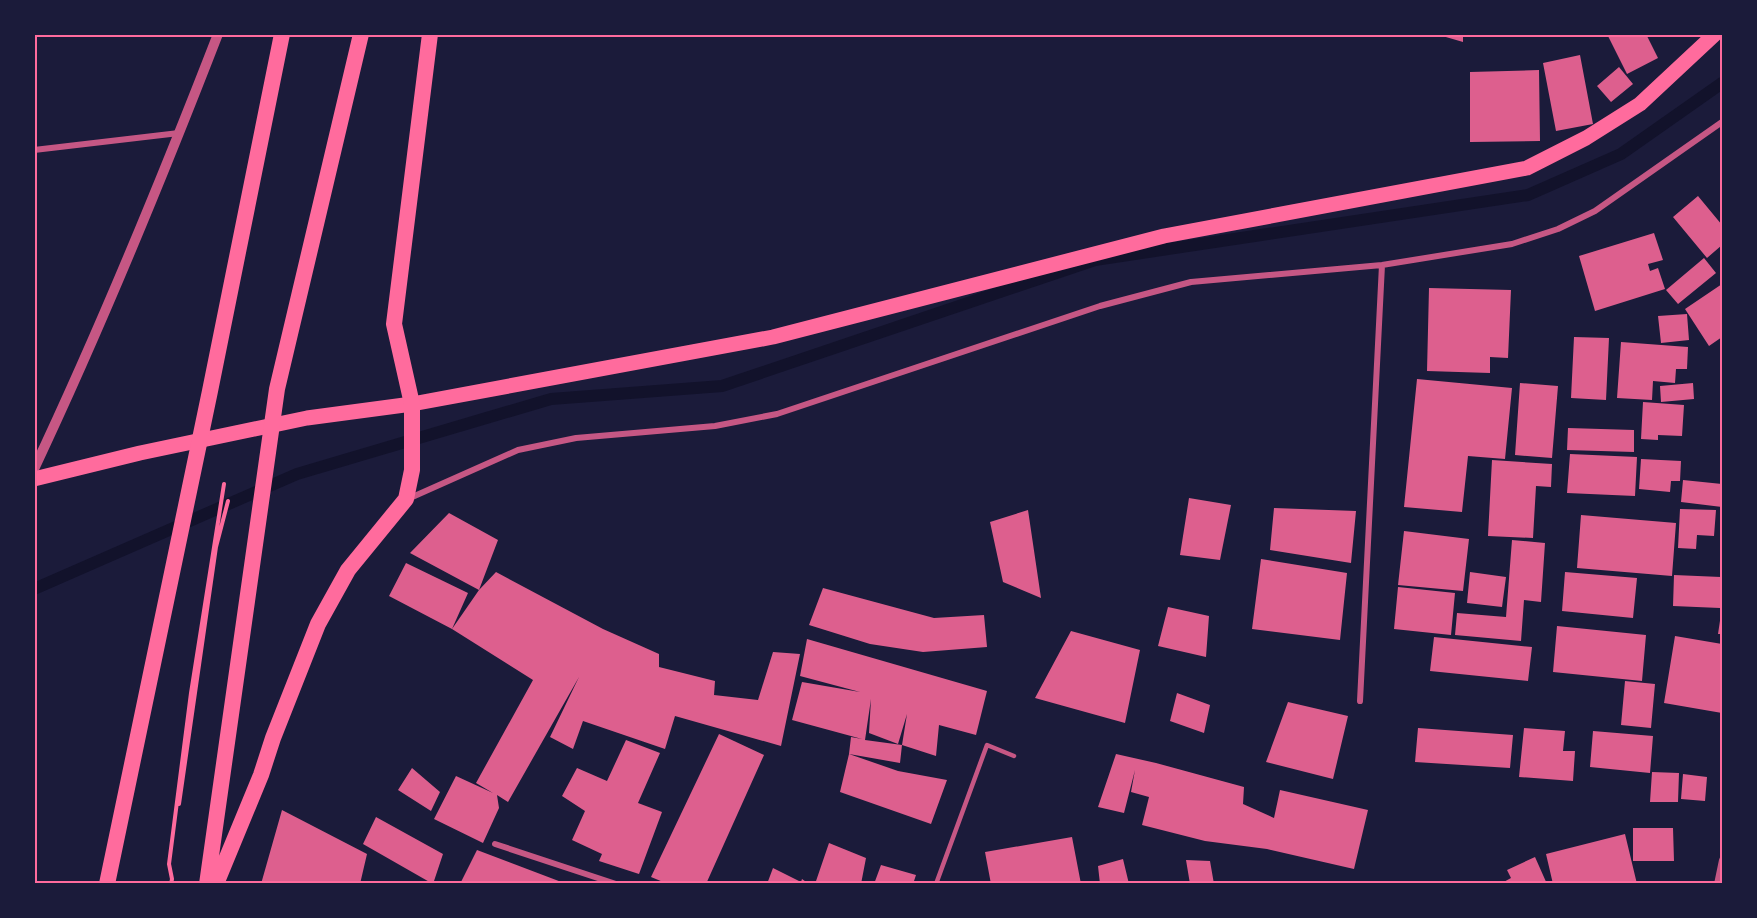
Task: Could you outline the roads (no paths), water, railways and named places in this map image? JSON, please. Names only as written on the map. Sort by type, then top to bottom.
[{"type":"highway","points":[[107,884],[282,34]]},
{"type":"highway","points":[[207,884],[277,389],[361,34]]},
{"type":"highway","points":[[216,884],[261,775],[273,738],[318,624],[348,570],[406,499],[412,470],[412,404],[394,324],[430,34]]},
{"type":"main road","points":[[34,479],[140,453],[307,418],[412,404],[773,337],[1164,236],[1527,168],[1586,138],[1640,104],[1715,34]]},
{"type":"street","points":[[34,469],[76,381],[218,34]]},
{"type":"street","points":[[406,499],[518,450],[576,438],[715,426],[777,414],[1100,306],[1191,282],[1382,265],[1512,244],[1558,229],[1595,211],[1722,122]]},
{"type":"street","points":[[34,150],[179,134]]},
{"type":"street","points":[[1360,701],[1382,265]]},
{"type":"street","points":[[495,844],[616,884]]},
{"type":"street","points":[[1716,884],[1722,860]]},
{"type":"lane","points":[[936,884],[987,745],[1014,756]]},
{"type":"waterway","points":[[34,589],[297,474],[551,399],[722,386],[1095,260],[1528,195],[1621,154],[1722,83]]}]
